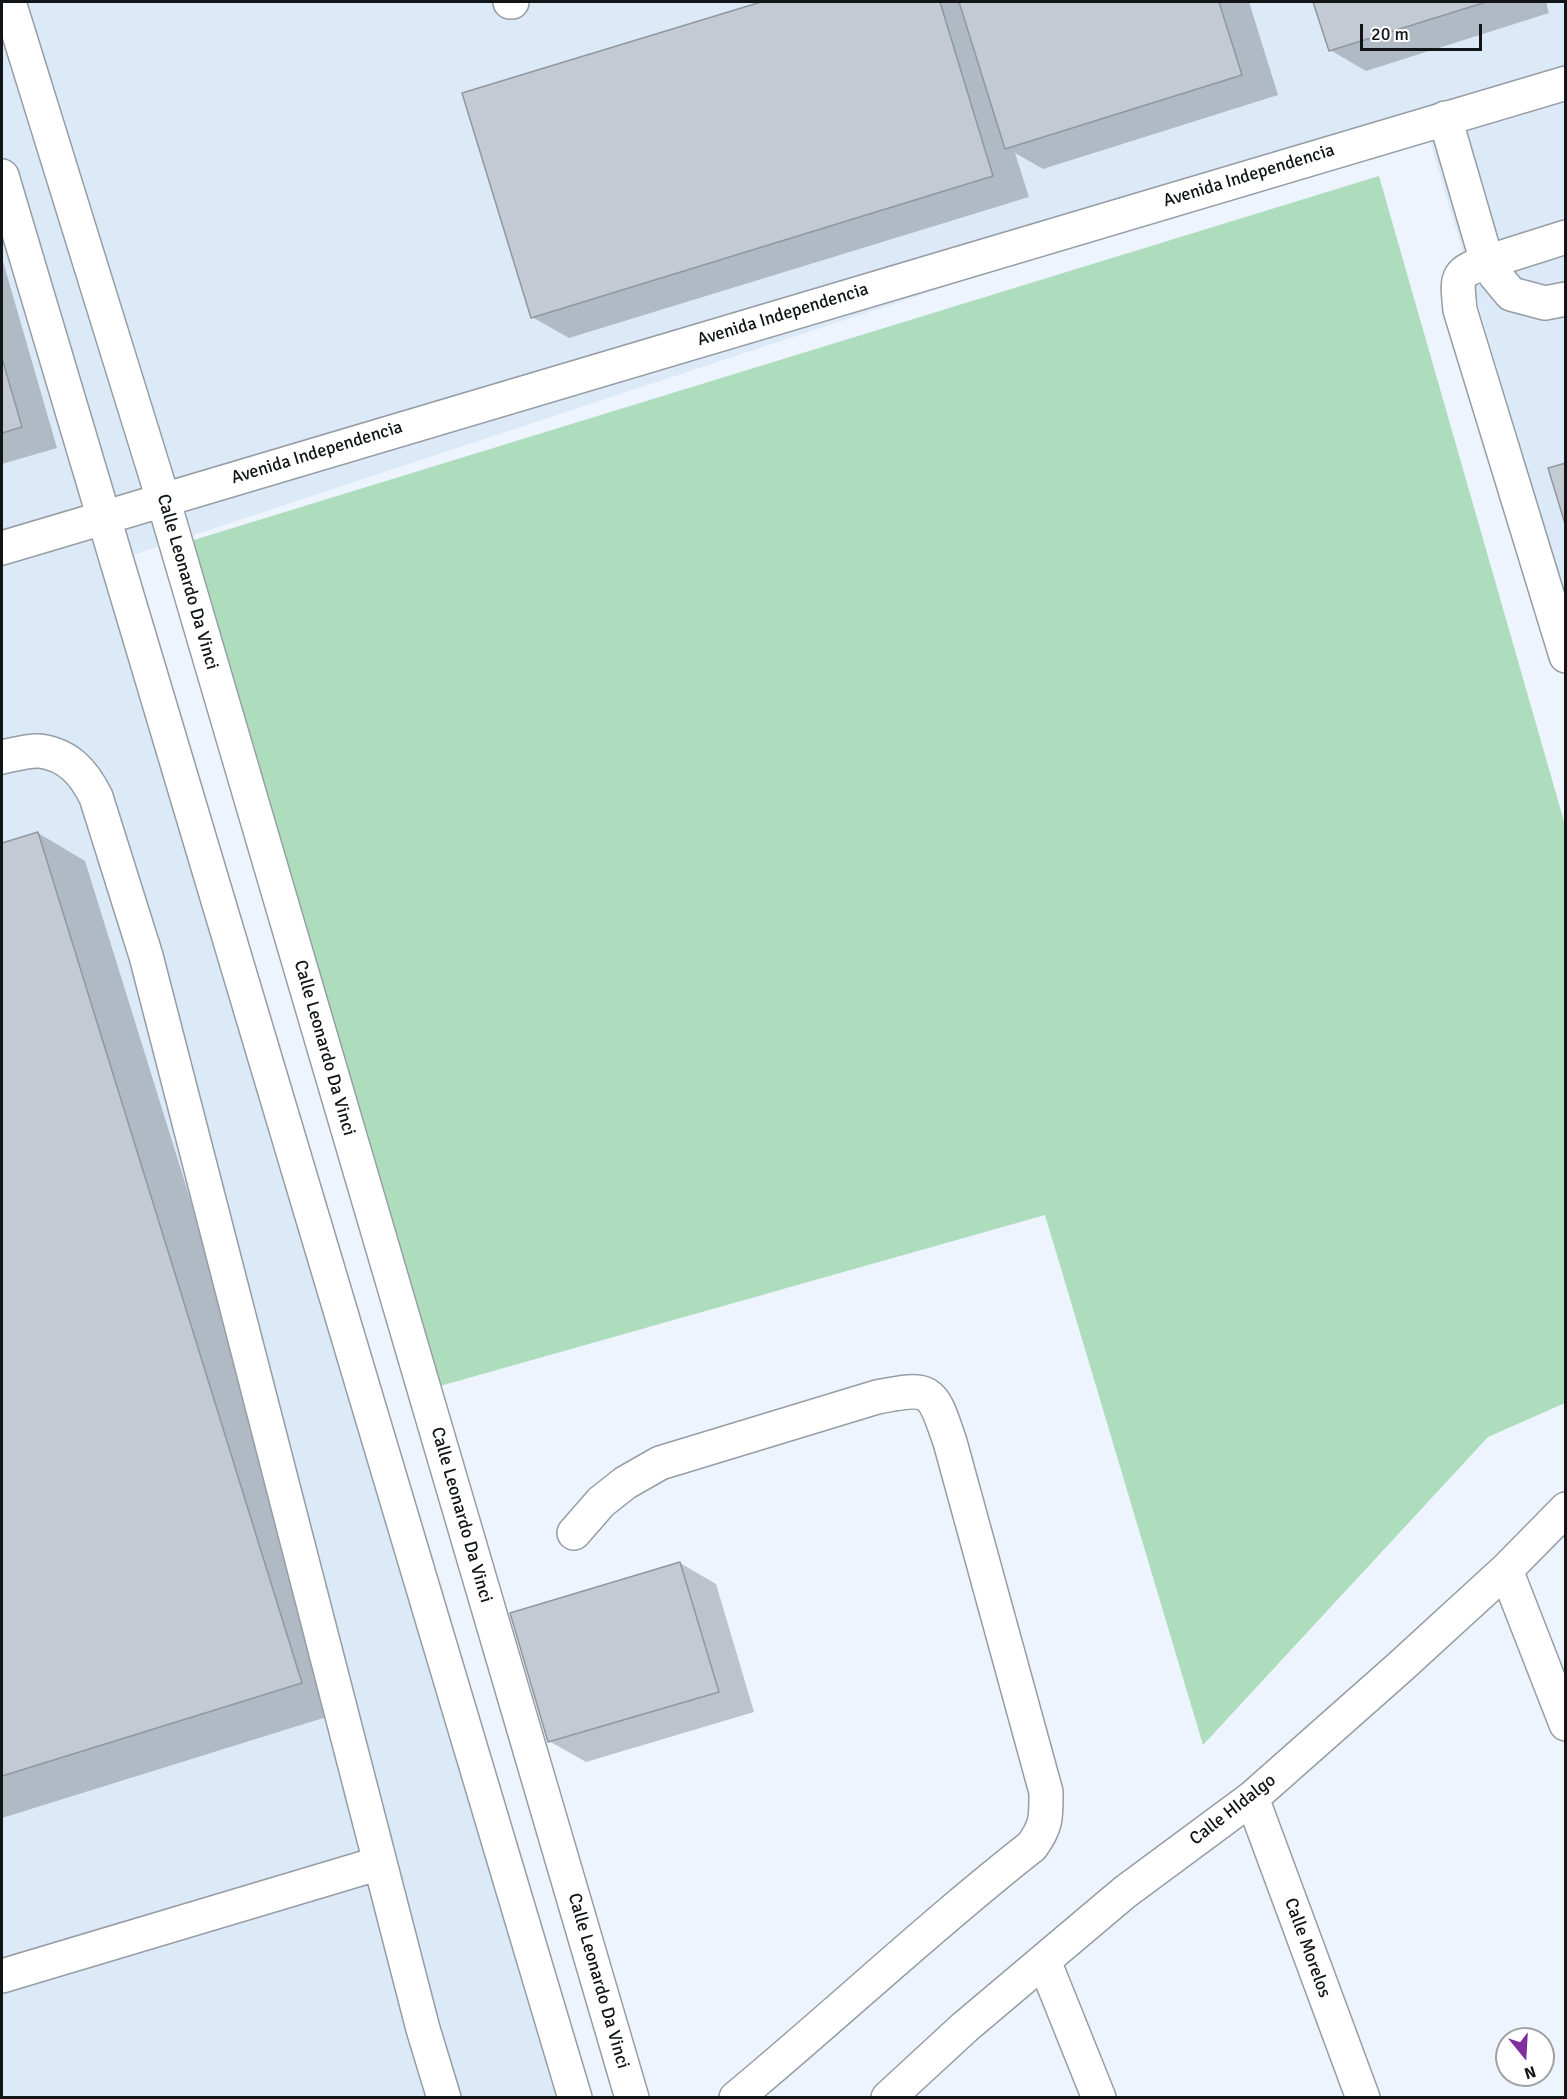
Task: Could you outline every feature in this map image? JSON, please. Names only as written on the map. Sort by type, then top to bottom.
[{"type":"main road","name":"Calle Leonardo Da Vinci","points":[[9,2],[163,499],[632,2097]]},
{"type":"main road","name":"Avenida Independencia","points":[[2,548],[1566,83]]},
{"type":"main road","points":[[1446,118],[1488,262],[1496,276],[1511,294],[1545,303],[1566,299]]},
{"type":"main road","points":[[2,176],[575,2097]]},
{"type":"main road","points":[[1566,237],[1465,270],[1458,282],[1460,310],[1566,656]]},
{"type":"main road","points":[[2,756],[38,751],[58,756],[72,764],[86,777],[96,797],[146,956],[423,2029],[444,2097]]},
{"type":"main road","points":[[574,1533],[601,1502],[625,1483],[660,1463],[877,1397],[907,1391],[920,1391],[928,1395],[938,1406],[950,1442],[1046,1792],[1046,1819],[1043,1830],[1032,1846],[906,1949],[798,2046],[736,2097]]},
{"type":"main road","name":"Calle HIdalgo","points":[[888,2097],[965,2027],[1125,1892],[1252,1798],[1506,1570],[1566,1509]]},
{"type":"main road","points":[[1506,1570],[1562,1710]]},
{"type":"main road","name":"Calle Morelos","points":[[1252,1798],[1363,2097]]},
{"type":"main road","points":[[2,1976],[380,1863]]},
{"type":"main road","points":[[1044,1961],[1099,2097]]},
{"type":"shaded area","points":[[2,2],[1565,2],[1565,597],[1426,128],[115,561],[570,2097],[2,2098]]},
{"type":"green space","points":[[1379,176],[1565,825],[1565,1403],[1488,1437],[1203,1745],[1045,1215],[426,1390],[184,543]]},
{"type":"building","points":[[761,2],[940,2],[993,176],[531,318],[462,93]]},
{"type":"building","points":[[959,2],[1219,2],[1242,75],[1005,149]]},
{"type":"building","points":[[1313,2],[1486,2],[1329,51]]},
{"type":"building","points":[[2,358],[22,427],[2,433]]},
{"type":"building","points":[[1566,463],[1566,527],[1548,468]]},
{"type":"building","points":[[38,832],[302,1683],[2,1776],[2,843]]},
{"type":"building","points":[[680,1562],[719,1692],[548,1742],[510,1613]]}]
